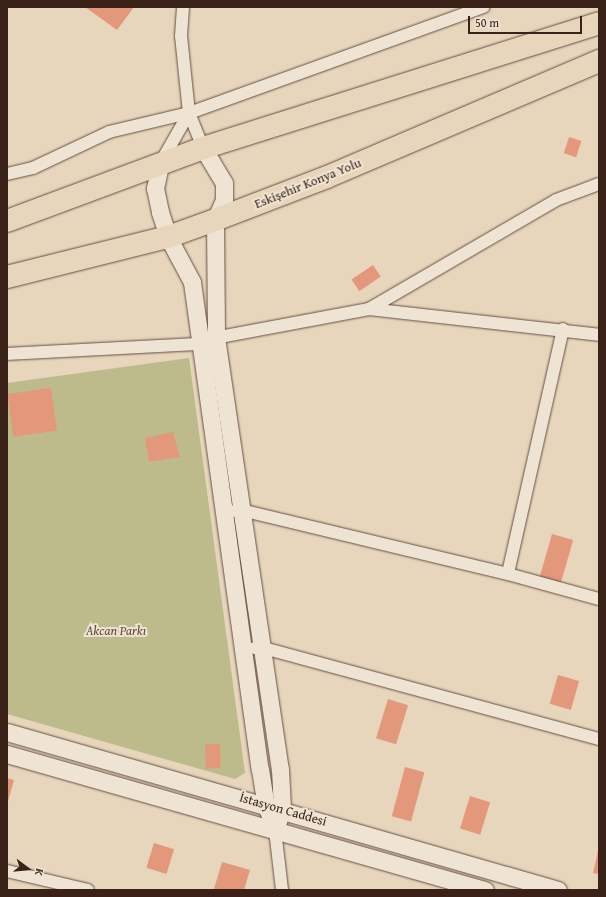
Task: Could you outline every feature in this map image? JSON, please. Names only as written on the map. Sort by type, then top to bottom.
[{"type":"highway","points":[[7,221],[203,148],[599,23]]},
{"type":"highway","name":"Eskişehir Konya Yolu","points":[[7,277],[168,237],[215,220],[327,177],[599,61]]},
{"type":"street","points":[[183,7],[181,36],[189,113],[203,148],[224,183],[224,200],[215,220],[206,341],[224,513],[243,650],[274,807],[275,830],[282,890]]},
{"type":"street","points":[[7,174],[33,168],[109,132],[189,113],[483,7]]},
{"type":"street","points":[[189,113],[160,165],[155,188],[168,237],[192,282],[206,341],[241,510],[260,647],[280,768],[274,807]]},
{"type":"street","points":[[369,309],[556,200],[599,184]]},
{"type":"street","points":[[7,354],[206,341],[369,309],[563,329],[599,335]]},
{"type":"street","points":[[508,574],[563,329]]},
{"type":"street","points":[[224,513],[241,510],[508,574],[599,599]]},
{"type":"street","points":[[243,650],[260,647],[599,739]]},
{"type":"street","name":"İstasyon Caddesi","points":[[7,732],[274,807],[558,890]]},
{"type":"street","points":[[7,754],[486,890]]},
{"type":"street","points":[[7,871],[88,890]]},
{"type":"green space","name":"Akcan Parkı","points":[[189,358],[245,773],[235,779],[7,714],[7,383]]},
{"type":"building","points":[[85,7],[134,7],[117,30]]},
{"type":"building","points":[[569,137],[581,141],[576,157],[564,153]]},
{"type":"building","points":[[373,265],[381,277],[359,291],[351,280]]},
{"type":"building","points":[[51,388],[57,431],[13,437],[7,394]]},
{"type":"building","points":[[173,432],[180,457],[149,462],[145,438]]},
{"type":"building","points":[[552,534],[573,540],[560,584],[539,578]]},
{"type":"building","points":[[558,675],[579,681],[571,710],[550,704]]},
{"type":"building","points":[[388,699],[408,705],[396,744],[376,738]]},
{"type":"building","points":[[220,744],[221,768],[206,769],[205,745]]},
{"type":"building","points":[[405,767],[424,772],[411,821],[392,816]]},
{"type":"building","points":[[7,778],[14,780],[7,805]]},
{"type":"building","points":[[470,796],[490,802],[480,835],[460,829]]},
{"type":"building","points":[[154,843],[174,849],[166,874],[146,868]]},
{"type":"building","points":[[599,851],[599,874],[593,873]]},
{"type":"building","points":[[222,862],[250,870],[244,890],[214,889]]}]
